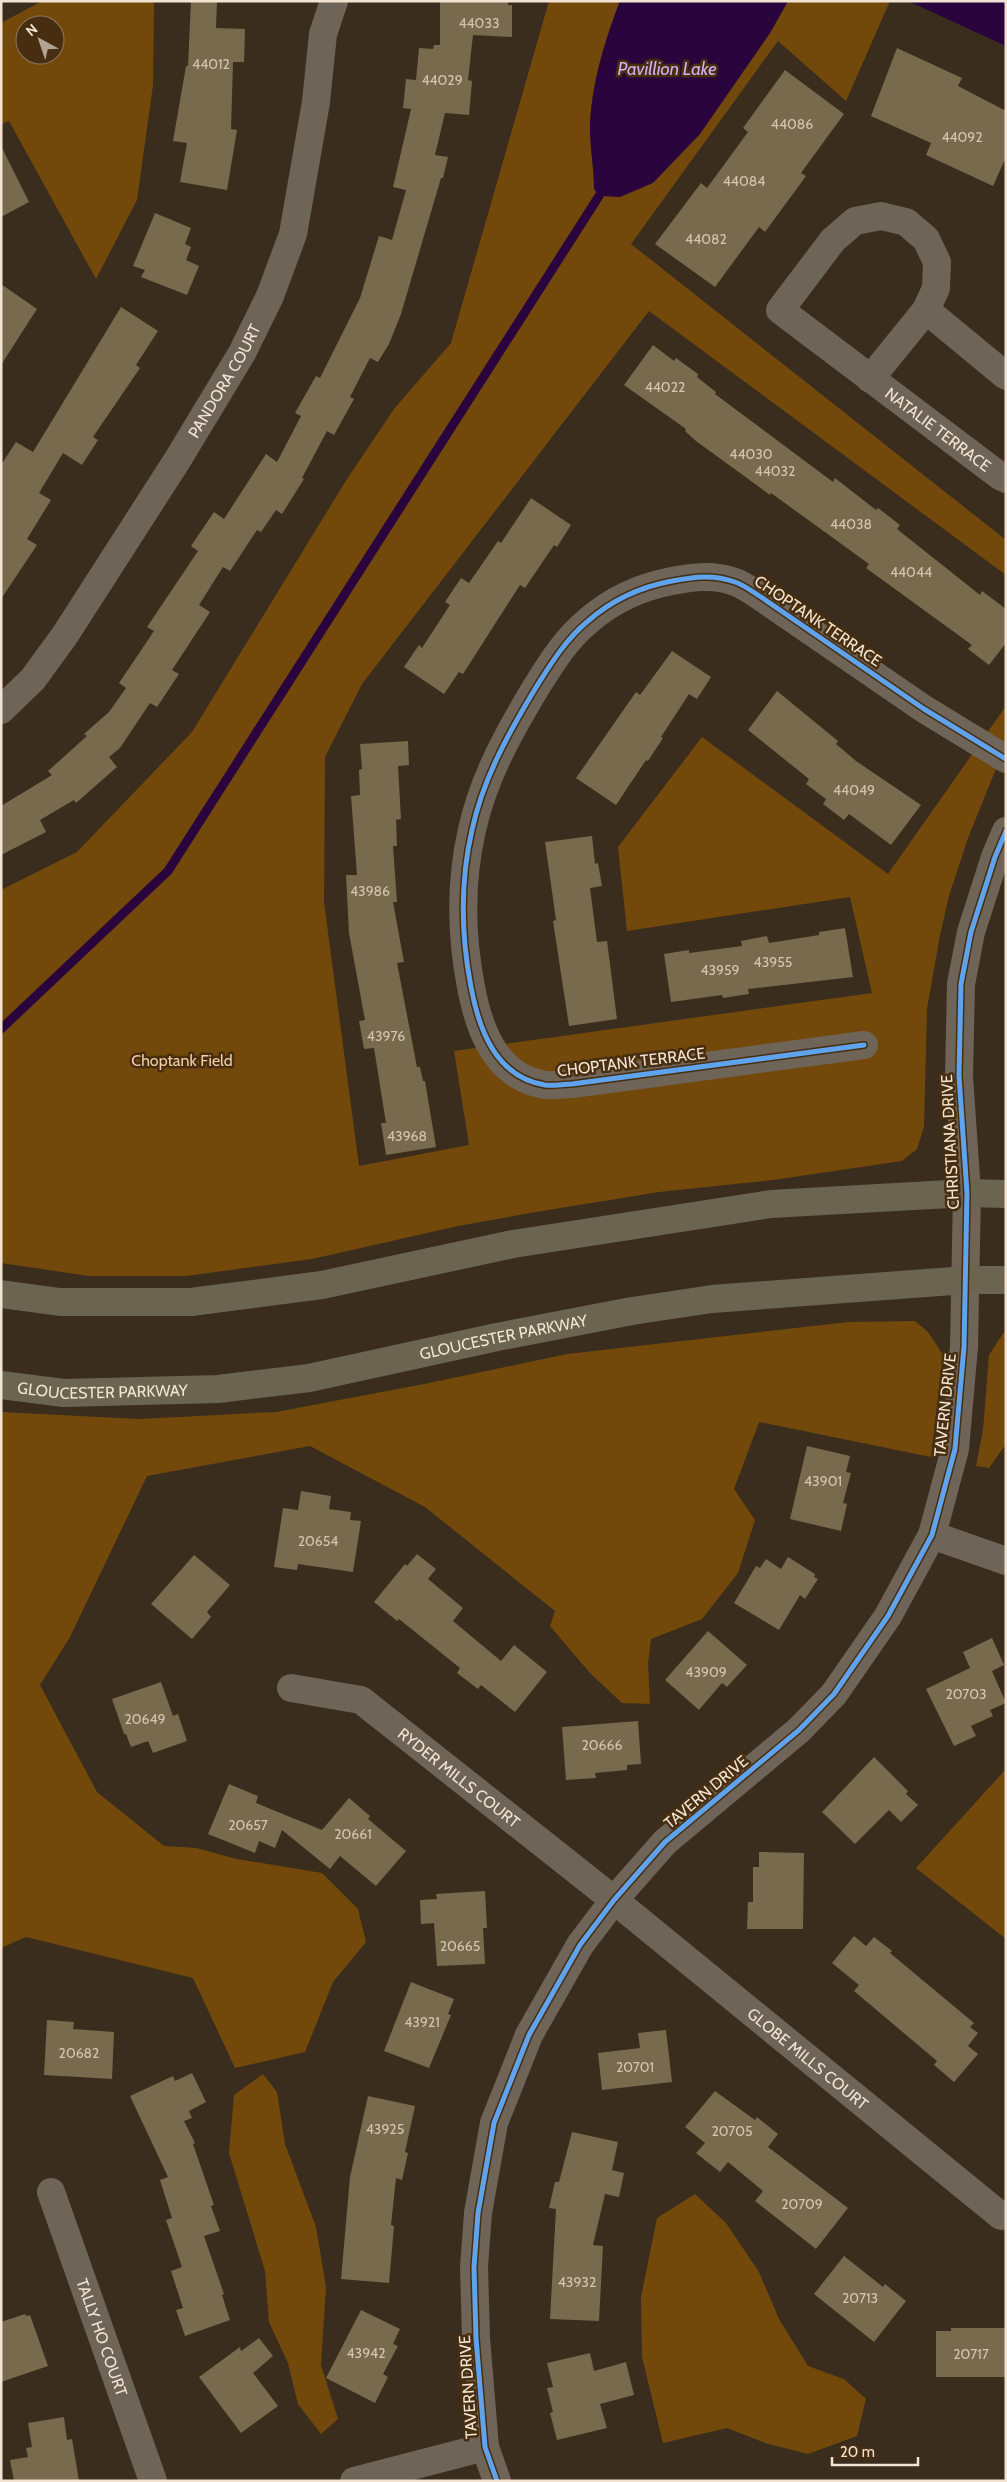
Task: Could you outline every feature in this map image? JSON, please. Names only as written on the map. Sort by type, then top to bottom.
[{"type":"main road","points":[[1,1294],[60,1302],[191,1302],[322,1285],[512,1244],[771,1204],[967,1193],[1006,1194]]},
{"type":"main road","name":"GLOUCESTER PARKWAY","points":[[1,1385],[64,1393],[218,1389],[309,1378],[497,1337],[632,1311],[712,1299],[966,1280],[1006,1280]]},
{"type":"street","name":"PANDORA COURT","points":[[1,710],[33,679],[65,635],[178,459],[242,353],[270,296],[293,234],[316,102],[323,34],[334,1]]},
{"type":"street","name":"NATALIE TERRACE","points":[[870,379],[926,310],[936,288],[937,262],[926,239],[906,222],[881,216],[855,221],[833,240],[780,310],[870,379],[1006,479]]},
{"type":"street","points":[[926,310],[1006,376]]},
{"type":"street","name":"CHOPTANK TERRACE","points":[[864,1045],[572,1084],[545,1084],[521,1076],[500,1061],[486,1039],[474,1004],[463,934],[464,882],[472,830],[487,780],[509,732],[554,659],[570,638],[588,620],[631,592],[655,584],[706,576],[735,582],[761,597],[924,709],[1006,758]]},
{"type":"street","name":"CHRISTIANA DRIVE","points":[[966,1280],[967,1193],[959,1076],[961,984],[971,932],[995,857],[1006,831]]},
{"type":"street","name":"TAVERN DRIVE","points":[[497,2481],[485,2447],[476,2338],[474,2267],[478,2213],[494,2124],[528,2036],[580,1945],[614,1900],[666,1842],[799,1730],[834,1694],[888,1616],[932,1535],[955,1449],[962,1375],[966,1280]]},
{"type":"street","points":[[932,1535],[1006,1561]]},
{"type":"street","name":"RYDER MILLS COURT","points":[[291,1688],[361,1700],[614,1900]]},
{"type":"street","name":"GLOBE MILLS COURT","points":[[614,1900],[1001,2216]]},
{"type":"street","name":"TALLY HO COURT","points":[[51,2192],[153,2481]]},
{"type":"street","points":[[354,2481],[485,2447]]},
{"type":"green space","points":[[42,1],[154,1],[153,85],[137,200],[96,279],[9,121],[1,124],[1,23],[15,15],[15,65],[65,65],[65,15],[16,15]]},
{"type":"green space","name":"Choptank Field","points":[[549,1],[620,1],[604,47],[593,96],[590,128],[594,189],[770,33],[788,1],[890,1],[846,101],[778,41],[631,244],[1006,540],[1006,575],[649,311],[362,684],[325,757],[324,902],[359,1166],[469,1145],[454,1051],[872,993],[850,897],[627,931],[618,847],[702,737],[888,874],[1006,706],[1006,744],[968,838],[949,896],[940,935],[927,1009],[924,1127],[917,1149],[902,1161],[773,1180],[659,1192],[458,1226],[312,1259],[186,1276],[89,1276],[1,1263],[1,890],[77,852],[192,732],[347,479],[394,409],[451,343]]},
{"type":"green space","points":[[915,1321],[928,1332],[943,1355],[931,1457],[759,1422],[734,1489],[755,1520],[738,1573],[702,1619],[651,1639],[648,1663],[650,1704],[622,1703],[590,1673],[550,1626],[555,1611],[425,1507],[310,1446],[147,1476],[70,1637],[40,1685],[97,1792],[164,1846],[196,1848],[237,1859],[322,1873],[358,1909],[366,1942],[333,1982],[305,2052],[235,2068],[193,1978],[26,1937],[1,1948],[1,1412],[139,1419],[276,1412],[567,1354],[849,1322]]},
{"type":"green space","points":[[1006,1329],[1006,1444],[989,1468],[976,1466],[983,1430],[989,1355]]},
{"type":"green space","points":[[1006,1769],[1006,1939],[916,1868]]},
{"type":"green space","points":[[263,2074],[277,2092],[285,2144],[316,2227],[326,2287],[321,2365],[338,2419],[321,2434],[298,2404],[288,2363],[269,2322],[265,2271],[229,2153],[234,2095]]},
{"type":"green space","points":[[695,2194],[726,2223],[759,2272],[779,2319],[808,2366],[844,2379],[866,2399],[857,2436],[808,2454],[765,2443],[727,2428],[663,2443],[642,2357],[641,2297],[657,2218]]},
{"type":"water","name":"Pavillion Lake","points":[[620,1],[788,1],[770,33],[700,134],[653,183],[620,197],[599,196],[594,189],[590,136],[591,112],[600,63]]},
{"type":"water","points":[[908,1],[1006,1],[1006,46]]},
{"type":"building","points":[[191,1],[217,1],[216,28],[245,29],[244,62],[233,62],[231,129],[237,130],[227,190],[180,182],[187,143],[173,141],[186,66],[188,66]]},
{"type":"building","points":[[440,1],[508,1],[508,5],[512,5],[512,37],[473,35],[468,80],[472,81],[469,115],[445,113],[435,155],[448,157],[443,178],[441,178],[401,314],[389,344],[378,362],[370,358],[350,397],[354,399],[334,435],[327,431],[302,478],[304,479],[282,514],[276,510],[261,532],[257,530],[230,571],[223,567],[199,605],[210,612],[172,670],[179,674],[157,707],[150,703],[120,748],[109,757],[117,767],[76,803],[74,800],[40,820],[46,832],[1,855],[1,806],[52,775],[48,771],[87,736],[84,734],[109,712],[126,688],[119,683],[154,631],[147,627],[198,551],[191,546],[214,512],[224,519],[266,454],[277,462],[301,416],[295,413],[316,376],[320,378],[360,298],[379,236],[392,240],[406,190],[393,187],[411,109],[403,108],[406,79],[416,80],[419,48],[433,49],[434,45],[440,45]]},
{"type":"building","points":[[897,48],[962,78],[958,86],[1006,111],[1006,157],[993,186],[926,155],[931,143],[871,116]]},
{"type":"building","points":[[785,70],[844,114],[801,173],[806,176],[765,232],[759,227],[715,287],[655,244],[701,183],[707,188],[748,132],[743,128]]},
{"type":"building","points":[[1,146],[29,202],[1,217]]},
{"type":"building","points":[[155,213],[191,228],[185,244],[191,247],[186,260],[199,266],[187,295],[141,277],[145,270],[133,266]]},
{"type":"building","points":[[1,284],[37,309],[1,365]]},
{"type":"building","points":[[121,307],[158,331],[136,365],[140,368],[93,437],[98,440],[82,465],[63,453],[39,493],[51,500],[27,539],[37,545],[1,599],[1,465],[16,442],[33,452]]},
{"type":"building","points":[[653,345],[674,361],[676,358],[698,374],[697,377],[716,392],[715,394],[833,482],[835,478],[876,510],[878,508],[900,525],[897,529],[980,595],[982,591],[1006,609],[1006,643],[989,665],[968,649],[972,645],[866,568],[869,564],[696,441],[685,431],[686,429],[624,385]]},
{"type":"building","points":[[531,498],[571,525],[557,547],[554,545],[525,588],[520,585],[463,674],[459,672],[444,694],[404,667],[419,645],[422,648],[450,605],[445,602],[461,578],[469,583],[498,541],[501,543]]},
{"type":"building","points":[[672,651],[711,677],[697,699],[689,694],[648,761],[646,760],[616,805],[576,778],[636,692],[640,695]]},
{"type":"building","points":[[777,691],[838,741],[836,744],[856,761],[921,805],[891,845],[849,814],[844,820],[823,804],[826,799],[806,784],[809,779],[748,730]]},
{"type":"building","points":[[408,741],[409,765],[398,766],[401,819],[396,820],[397,846],[393,846],[397,902],[393,902],[404,962],[397,963],[417,1067],[420,1067],[423,1081],[425,1081],[436,1147],[386,1155],[381,1123],[386,1123],[374,1048],[364,1049],[359,1021],[365,1020],[349,933],[346,875],[357,875],[351,796],[360,795],[359,770],[362,769],[360,744]]},
{"type":"building","points":[[592,836],[595,864],[598,863],[602,886],[590,888],[597,942],[607,941],[617,1019],[569,1026],[553,921],[556,920],[545,842]]},
{"type":"building","points":[[845,928],[853,977],[748,989],[749,994],[723,998],[722,995],[671,1002],[664,954],[689,950],[689,953],[742,946],[741,941],[767,936],[769,943],[819,935],[819,932]]},
{"type":"building","points":[[807,1446],[850,1456],[846,1472],[851,1473],[843,1503],[847,1504],[841,1531],[790,1519]]},
{"type":"building","points":[[301,1491],[331,1496],[329,1509],[351,1512],[350,1520],[361,1521],[353,1572],[298,1564],[297,1570],[274,1567],[283,1508],[298,1510]]},
{"type":"building","points":[[417,1554],[436,1569],[428,1579],[463,1608],[453,1621],[501,1661],[514,1645],[547,1672],[515,1712],[481,1685],[478,1689],[457,1673],[460,1668],[399,1619],[397,1621],[374,1602],[405,1564],[407,1566]]},
{"type":"building","points":[[194,1555],[230,1585],[207,1612],[211,1617],[192,1639],[151,1604]]},
{"type":"building","points":[[788,1557],[815,1574],[814,1577],[818,1579],[805,1599],[800,1595],[779,1630],[734,1603],[756,1566],[760,1568],[766,1559],[781,1569]]},
{"type":"building","points":[[708,1631],[747,1665],[727,1687],[722,1683],[699,1710],[665,1680]]},
{"type":"building","points":[[992,1638],[1004,1665],[992,1671],[1006,1703],[990,1710],[993,1716],[971,1726],[976,1736],[954,1746],[926,1689],[970,1668],[963,1652]]},
{"type":"building","points":[[161,1682],[173,1716],[178,1714],[187,1741],[153,1753],[148,1741],[131,1747],[126,1734],[124,1734],[112,1699]]},
{"type":"building","points":[[638,1721],[641,1764],[627,1765],[627,1770],[595,1773],[596,1778],[566,1780],[562,1727]]},
{"type":"building","points":[[874,1757],[908,1791],[906,1794],[918,1805],[901,1822],[889,1810],[855,1844],[822,1812]]},
{"type":"building","points":[[229,1784],[258,1796],[256,1803],[322,1830],[349,1798],[370,1816],[368,1819],[406,1851],[376,1886],[340,1856],[330,1869],[282,1830],[275,1848],[259,1841],[255,1853],[208,1834]]},
{"type":"building","points":[[759,1852],[804,1853],[803,1929],[747,1929],[748,1902],[753,1902],[753,1867],[759,1867]]},
{"type":"building","points":[[485,1891],[487,1928],[483,1928],[485,1964],[437,1966],[434,1923],[421,1924],[420,1900],[437,1899],[436,1894]]},
{"type":"building","points":[[854,1936],[866,1946],[874,1937],[892,1951],[890,1953],[974,2023],[970,2027],[978,2033],[968,2046],[978,2054],[954,2082],[934,2065],[937,2061],[854,1991],[859,1985],[832,1963]]},
{"type":"building","points":[[411,1982],[454,1999],[448,2014],[451,2015],[429,2068],[384,2051]]},
{"type":"building","points":[[47,2020],[74,2022],[73,2029],[114,2032],[112,2079],[44,2075]]},
{"type":"building","points":[[666,2030],[672,2082],[602,2090],[598,2053],[640,2048],[638,2033]]},
{"type":"building","points":[[192,2073],[206,2102],[189,2111],[192,2118],[184,2121],[195,2143],[193,2144],[214,2205],[211,2206],[220,2231],[204,2236],[224,2294],[222,2295],[230,2320],[185,2336],[176,2310],[183,2308],[171,2271],[182,2267],[166,2220],[172,2218],[160,2180],[168,2177],[130,2096],[173,2076],[175,2081]]},
{"type":"building","points":[[715,2091],[755,2120],[757,2117],[778,2134],[768,2147],[848,2208],[816,2249],[755,2201],[763,2191],[728,2162],[720,2172],[696,2153],[705,2143],[685,2127]]},
{"type":"building","points":[[368,2096],[415,2106],[405,2152],[408,2153],[402,2180],[396,2178],[391,2225],[394,2226],[389,2283],[341,2279],[350,2177]]},
{"type":"building","points":[[572,2132],[618,2142],[612,2170],[624,2173],[619,2197],[605,2194],[593,2245],[603,2246],[599,2321],[550,2319],[556,2209],[549,2208],[555,2182],[559,2182]]},
{"type":"building","points":[[844,2256],[883,2287],[885,2284],[906,2301],[874,2342],[814,2294]]},
{"type":"building","points":[[361,2310],[400,2329],[393,2344],[398,2346],[383,2374],[388,2377],[375,2403],[326,2378]]},
{"type":"building","points":[[25,2314],[26,2316],[30,2315],[48,2366],[1,2382],[1,2322]]},
{"type":"building","points":[[951,2328],[1006,2328],[1006,2377],[936,2377],[936,2331],[951,2331]]},
{"type":"building","points":[[259,2338],[273,2356],[253,2373],[278,2406],[241,2433],[199,2377],[240,2347],[241,2351]]},
{"type":"building","points":[[590,2353],[594,2371],[626,2362],[634,2395],[600,2404],[607,2428],[557,2440],[550,2413],[553,2412],[547,2388],[553,2387],[547,2363]]},
{"type":"building","points":[[64,2417],[67,2440],[72,2439],[79,2481],[14,2481],[10,2460],[28,2457],[26,2448],[32,2447],[28,2423]]},
{"type":"waterway","points":[[1,1029],[168,871],[599,196]]},
{"type":"cycle path","points":[[864,1045],[572,1084],[545,1085],[528,1080],[514,1072],[502,1062],[485,1035],[474,1003],[465,948],[463,908],[468,850],[477,811],[497,757],[552,662],[572,636],[597,613],[627,595],[649,587],[688,578],[703,577],[727,579],[745,587],[924,709],[1006,759]]},
{"type":"cycle path","points":[[497,2481],[485,2447],[476,2338],[474,2267],[478,2213],[494,2123],[529,2035],[580,1945],[614,1900],[665,1842],[799,1730],[834,1694],[888,1616],[932,1535],[955,1449],[964,1347],[967,1193],[959,1076],[961,984],[971,932],[995,857],[1006,831]]}]
